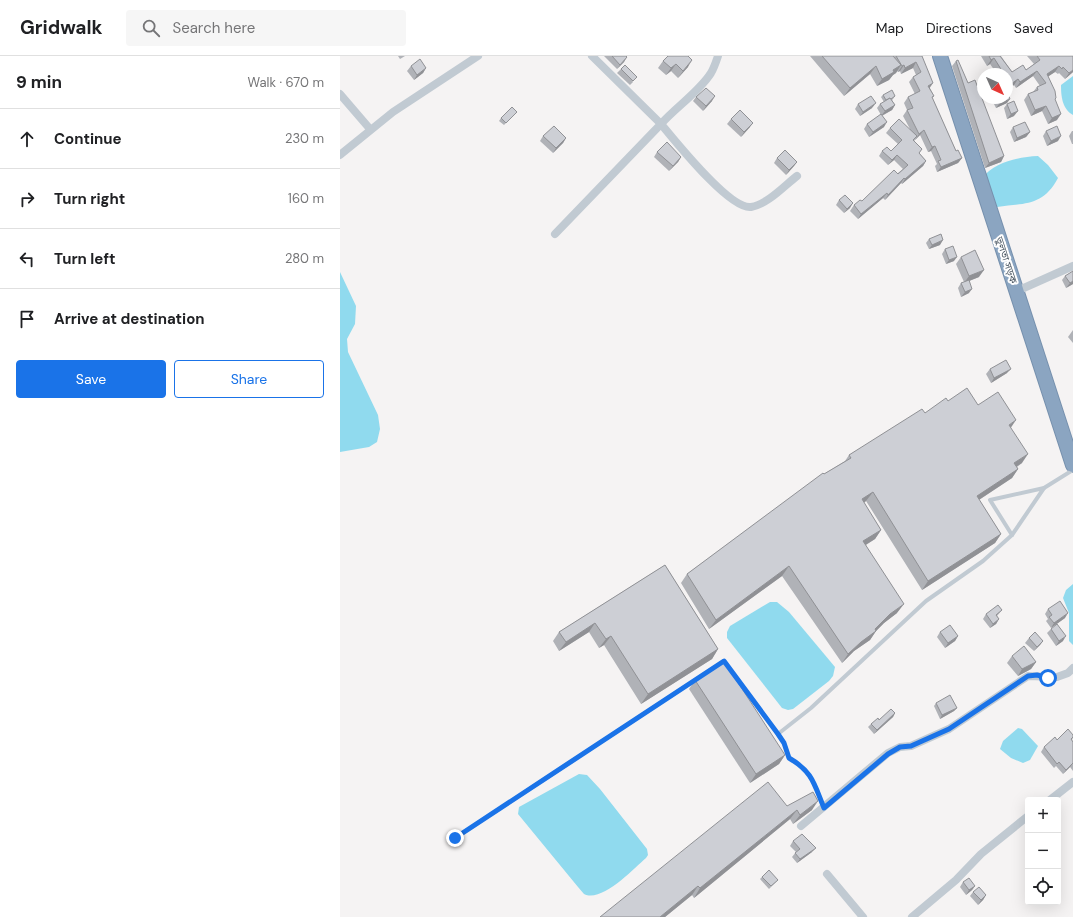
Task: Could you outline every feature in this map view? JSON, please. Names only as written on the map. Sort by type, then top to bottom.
[{"type":"highway","name":"ভুলতা সড়ক","points":[[940,56],[1073,465]]},
{"type":"street","points":[[340,156],[370,129],[424,91],[478,56]]},
{"type":"street","points":[[592,56],[661,124],[709,179],[732,200],[743,206],[751,207],[762,203],[797,176]]},
{"type":"street","points":[[555,234],[661,124],[706,80],[712,72],[718,56]]},
{"type":"street","points":[[340,94],[370,129]]},
{"type":"street","points":[[1017,291],[1073,266]]},
{"type":"street","points":[[801,826],[888,754],[900,747],[911,746],[949,729],[1028,676],[1057,677],[1068,673],[1073,668]]},
{"type":"street","points":[[1054,797],[1073,782]]},
{"type":"street","points":[[912,917],[956,880],[981,854],[1025,818]]},
{"type":"street","points":[[827,874],[863,917]]},
{"type":"lane","points":[[1012,535],[990,500],[1044,488],[1073,470]]},
{"type":"lane","points":[[778,734],[811,708],[926,601],[983,561],[1012,535],[1044,488]]},
{"type":"lane","points":[[455,838],[724,661],[778,734],[784,743],[789,758],[802,765],[808,772],[824,808]]},
{"type":"water","points":[[1073,76],[1073,115],[1064,106],[1061,85]]},
{"type":"water","points":[[1038,156],[1048,165],[1058,178],[1046,194],[1033,202],[997,207],[992,203],[982,178],[993,168],[1007,161]]},
{"type":"water","points":[[340,272],[356,306],[355,324],[347,339],[348,352],[378,415],[380,429],[377,442],[369,447],[340,452]]},
{"type":"water","points":[[1073,584],[1073,645],[1069,641],[1069,613],[1063,598],[1066,590]]},
{"type":"water","points":[[770,602],[777,602],[789,612],[835,667],[833,676],[829,681],[793,709],[788,710],[782,708],[727,638],[727,632],[730,626]]},
{"type":"water","points":[[1018,728],[1022,729],[1038,746],[1030,760],[1023,763],[1011,758],[1000,749],[1003,741]]},
{"type":"water","points":[[579,774],[587,775],[600,789],[647,849],[648,855],[617,884],[599,894],[584,894],[518,814],[519,807]]},
{"type":"building","points":[[612,56],[626,56],[627,57],[620,65]]},
{"type":"building","points":[[668,56],[688,56],[692,60],[683,71],[676,64],[671,68],[663,61]]},
{"type":"building","points":[[822,56],[893,56],[901,65],[893,70],[894,72],[882,79],[876,66],[850,88]]},
{"type":"building","points":[[896,56],[922,56],[933,83],[928,86],[934,96],[932,97],[956,151],[958,150],[962,158],[941,167],[938,161],[941,160],[935,146],[932,147],[924,130],[919,134],[907,110],[913,108],[908,97],[920,91],[913,77],[921,72],[916,62],[905,68]]},
{"type":"building","points":[[989,56],[1000,56],[1009,68],[1000,68],[994,58],[991,60]]},
{"type":"building","points":[[1037,56],[1073,56],[1073,70],[1069,73],[1063,67],[1062,69],[1059,66],[1047,74],[1055,91],[1055,99],[1061,114],[1052,118],[1046,106],[1035,110],[1028,94],[1038,90],[1037,87],[1046,83],[1037,71],[1020,82],[1018,79],[1013,83],[1013,71],[1023,65],[1026,70],[1040,60]]},
{"type":"building","points":[[420,59],[426,68],[417,75],[411,66]]},
{"type":"building","points":[[958,60],[968,83],[975,80],[977,85],[977,104],[984,104],[1004,156],[989,163],[956,61]]},
{"type":"building","points":[[625,65],[637,77],[633,81],[621,69]]},
{"type":"building","points":[[706,88],[715,96],[706,106],[696,97]]},
{"type":"building","points":[[892,90],[895,96],[886,100],[883,95]]},
{"type":"building","points":[[871,96],[876,103],[863,112],[858,104]]},
{"type":"building","points":[[890,98],[895,105],[885,111],[880,104]]},
{"type":"building","points":[[1013,101],[1018,111],[1011,114],[1007,104],[1013,104]]},
{"type":"building","points":[[512,107],[517,112],[506,123],[501,118]]},
{"type":"building","points":[[740,110],[753,123],[744,132],[731,119]]},
{"type":"building","points":[[881,114],[887,122],[873,132],[867,124]]},
{"type":"building","points":[[899,119],[917,136],[913,140],[922,149],[919,153],[926,161],[905,179],[904,178],[888,195],[887,193],[861,214],[854,205],[860,200],[862,201],[894,170],[898,174],[908,165],[897,155],[892,160],[882,151],[887,147],[891,151],[902,140],[890,128]]},
{"type":"building","points":[[1025,122],[1030,132],[1017,138],[1013,127]]},
{"type":"building","points":[[554,126],[566,138],[556,148],[543,136]]},
{"type":"building","points":[[1057,126],[1061,136],[1051,141],[1046,131]]},
{"type":"building","points":[[667,142],[681,157],[673,166],[657,152]]},
{"type":"building","points":[[785,150],[797,162],[789,170],[777,158]]},
{"type":"building","points":[[845,195],[853,203],[847,209],[839,200]]},
{"type":"building","points":[[941,234],[943,240],[932,245],[929,239]]},
{"type":"building","points":[[953,246],[957,257],[949,260],[945,249]]},
{"type":"building","points":[[975,250],[984,270],[969,276],[961,257]]},
{"type":"building","points":[[1073,271],[1073,281],[1070,283],[1065,276]]},
{"type":"building","points":[[969,280],[972,289],[965,292],[961,283]]},
{"type":"building","points":[[1006,360],[1011,369],[994,378],[990,369]]},
{"type":"building","points":[[967,388],[978,405],[998,392],[1016,420],[1009,425],[1028,454],[1014,463],[1018,469],[977,496],[1001,534],[928,581],[873,492],[862,499],[881,530],[863,541],[904,604],[890,614],[875,629],[876,631],[848,654],[789,566],[716,620],[687,574],[823,473],[824,474],[851,458],[849,455],[922,409],[925,413],[946,398],[948,401]]},
{"type":"building","points":[[665,565],[718,649],[648,694],[611,636],[606,639],[595,623],[566,642],[559,632]]},
{"type":"building","points":[[1060,601],[1068,613],[1054,623],[1049,617],[1052,615],[1048,609]]},
{"type":"building","points":[[998,605],[1002,610],[996,615],[999,619],[993,624],[986,614]]},
{"type":"building","points":[[1057,624],[1066,636],[1059,641],[1051,629]]},
{"type":"building","points":[[950,625],[958,636],[948,643],[940,632]]},
{"type":"building","points":[[1035,632],[1043,641],[1037,647],[1029,638]]},
{"type":"building","points":[[1024,646],[1036,662],[1022,669],[1012,656]]},
{"type":"building","points":[[724,661],[785,755],[756,774],[695,680]]},
{"type":"building","points":[[950,695],[957,708],[942,715],[936,703]]},
{"type":"building","points":[[891,709],[895,713],[877,730],[871,724],[878,718],[879,720]]},
{"type":"building","points":[[1068,729],[1073,735],[1071,739],[1073,742],[1073,763],[1066,770],[1059,762],[1057,764],[1044,747],[1055,737],[1057,740]]},
{"type":"building","points":[[768,782],[787,806],[813,792],[818,801],[800,815],[797,810],[700,888],[698,886],[660,917],[600,917]]},
{"type":"building","points":[[802,834],[816,848],[800,859],[795,853],[800,849],[793,841]]},
{"type":"building","points":[[769,870],[778,880],[771,886],[762,877]]},
{"type":"building","points":[[969,878],[975,886],[969,890],[963,882]]},
{"type":"building","points":[[979,887],[986,895],[981,900],[973,892]]},
{"type":"route","points":[[455,838],[724,661],[778,734],[784,743],[789,758],[802,765],[808,772],[824,808],[845,792],[884,756],[900,747],[911,746],[949,729],[1028,676],[1037,675],[1048,678]]}]
